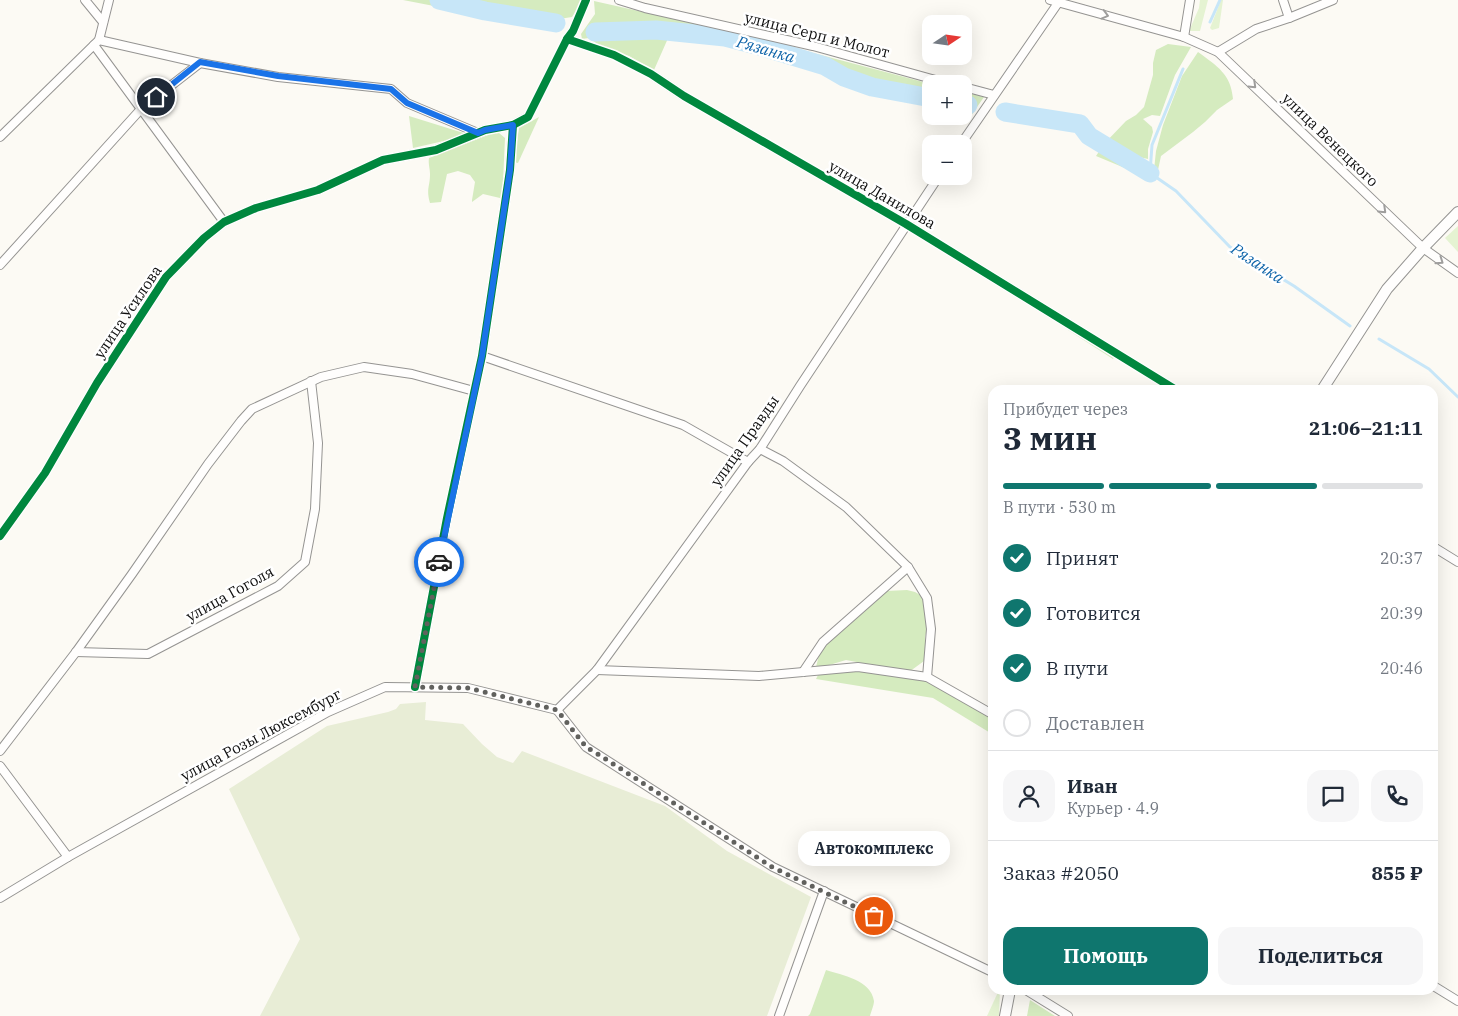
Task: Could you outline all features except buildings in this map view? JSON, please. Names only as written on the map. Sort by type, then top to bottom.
[{"type":"street","points":[[86,0],[103,22]]},
{"type":"street","points":[[0,137],[97,43],[109,0]]},
{"type":"street","points":[[415,687],[447,518],[482,356],[510,170],[513,125],[528,117],[573,30],[586,0]]},
{"type":"street","name":"улица Серп и Молот","points":[[619,0],[645,8],[813,46],[922,76]]},
{"type":"street","points":[[1184,37],[1190,0]]},
{"type":"street","points":[[1283,0],[1289,18]]},
{"type":"street","points":[[1218,52],[1256,29],[1333,0]]},
{"type":"street","points":[[967,135],[1054,1]]},
{"type":"street","name":"улица Венецкого","points":[[1054,1],[1184,37],[1218,52],[1423,248],[1458,273]]},
{"type":"street","name":"улица Данилова","points":[[567,39],[614,55],[651,74],[684,96],[906,224],[1168,385]]},
{"type":"street","points":[[97,43],[278,76],[391,89],[407,103],[478,133]]},
{"type":"street","points":[[97,43],[224,222]]},
{"type":"street","points":[[0,265],[142,109],[200,62]]},
{"type":"street","points":[[972,89],[994,95]]},
{"type":"street","name":"улица Усилова","points":[[0,536],[45,473],[97,383],[166,277],[204,238],[224,222],[256,208],[318,190],[383,160],[436,150],[485,130],[513,125]]},
{"type":"street","name":"улица Правды","points":[[557,710],[597,670],[748,462],[760,449],[933,185]]},
{"type":"street","points":[[1325,385],[1387,289],[1458,212]]},
{"type":"street","points":[[482,356],[684,425],[748,462]]},
{"type":"street","points":[[0,751],[76,652],[208,464],[252,409],[321,377],[364,367],[412,374],[474,391]]},
{"type":"street","name":"улица Гоголя","points":[[76,652],[148,654],[278,586],[304,562],[315,509],[318,443],[311,381]]},
{"type":"street","points":[[760,449],[783,461],[846,507],[908,567],[927,598],[931,630],[927,677]]},
{"type":"street","points":[[1438,550],[1458,562]]},
{"type":"street","points":[[802,672],[823,642],[908,567]]},
{"type":"street","points":[[597,670],[759,676],[858,667],[927,677],[988,712]]},
{"type":"street","name":"улица Розы Люксембург","points":[[0,898],[68,857],[328,712],[385,687],[468,688],[557,710]]},
{"type":"street","points":[[557,710],[586,747],[772,867],[988,970]]},
{"type":"street","points":[[0,766],[68,857]]},
{"type":"street","points":[[779,1016],[824,891]]},
{"type":"street","points":[[1438,989],[1458,1001]]},
{"type":"street","points":[[1005,1016],[1009,995]]},
{"type":"street","points":[[1034,995],[1068,1016]]},
{"type":"green space","points":[[403,0],[457,0],[441,6],[434,6]]},
{"type":"green space","points":[[459,0],[583,0],[572,17],[553,20],[491,10]]},
{"type":"green space","points":[[1200,0],[1208,0],[1200,31],[1189,31],[1199,8]]},
{"type":"green space","points":[[1221,0],[1223,0],[1219,28],[1212,30],[1210,28]]},
{"type":"green space","points":[[594,1],[741,34],[922,82],[922,105],[821,73],[797,59],[769,50],[765,54],[675,34],[669,36],[654,70],[629,56],[606,50],[589,38],[582,39],[581,34],[595,14]]},
{"type":"green space","points":[[1168,44],[1191,47],[1175,75],[1160,116],[1152,115],[1143,119],[1152,127],[1153,132],[1148,149],[1148,159],[1126,154],[1127,159],[1145,171],[1144,176],[1096,156],[1104,144],[1126,121],[1144,107],[1153,75],[1156,50]]},
{"type":"green space","points":[[1198,52],[1222,71],[1232,90],[1233,99],[1161,156],[1158,170],[1154,170],[1156,151],[1163,125],[1182,76]]},
{"type":"green space","points":[[972,94],[984,97],[972,114]]},
{"type":"green space","points":[[409,116],[470,135],[413,148]]},
{"type":"green space","points":[[539,117],[518,163],[514,162],[519,128]]},
{"type":"green space","points":[[493,133],[499,133],[505,138],[504,193],[500,198],[483,194],[472,202],[475,182],[470,175],[458,171],[447,174],[441,202],[430,203],[428,194],[429,158]]},
{"type":"green space","points":[[1458,226],[1458,252],[1445,238]]},
{"type":"green space","points":[[1075,323],[1119,350],[1113,359],[1068,330]]},
{"type":"green space","points":[[907,590],[922,596],[925,606],[927,629],[924,661],[909,672],[846,660],[816,667],[819,655],[826,644],[886,591]]},
{"type":"green space","points":[[858,669],[908,676],[913,679],[930,680],[988,713],[988,732],[933,698],[816,679],[818,675]]},
{"type":"green space","points":[[426,702],[425,720],[463,724],[497,757],[513,763],[522,751],[665,806],[727,851],[811,897],[767,1016],[260,1016],[300,939],[229,789],[327,726],[388,712],[396,709],[400,704]]},
{"type":"green space","points":[[826,970],[847,976],[862,983],[867,988],[872,994],[874,1001],[870,1016],[808,1016]]},
{"type":"green space","points":[[997,995],[1000,995],[999,1016],[987,1016]]},
{"type":"green space","points":[[1030,1000],[1055,1016],[1027,1016]]},
{"type":"waterway","name":"Рязанка","points":[[439,0],[485,11],[556,23]]},
{"type":"waterway","name":"Рязанка","points":[[1210,22],[1220,0]]},
{"type":"waterway","name":"Рязанка","points":[[595,32],[656,30],[725,37],[825,66],[844,77],[872,87],[922,96]]},
{"type":"waterway","name":"Рязанка","points":[[1183,69],[1152,145],[1150,173],[1176,191],[1230,247],[1294,286],[1350,326]]},
{"type":"waterway","name":"Рязанка","points":[[1005,112],[1080,124],[1089,136],[1150,173]]},
{"type":"waterway","name":"Рязанка","points":[[1379,339],[1429,369],[1458,397]]},
{"type":"cycle path","points":[[415,687],[447,518],[482,356],[510,170],[513,125],[528,117],[567,39],[573,31],[586,0]]},
{"type":"cycle path","points":[[567,39],[614,55],[651,74],[684,96],[906,224],[1168,385]]},
{"type":"cycle path","points":[[0,536],[45,473],[97,383],[166,277],[204,238],[224,222],[256,208],[318,190],[383,160],[436,150],[485,130],[513,125]]},
{"type":"way so far","points":[[439,562],[415,687],[468,688],[557,710],[586,747],[772,867],[874,916]]},
{"type":"place","name":"Автокомплекс","points":[[874,916]]},
{"type":"route","points":[[156,97],[200,62],[278,76],[391,89],[407,103],[478,133],[513,125],[510,170],[482,356],[439,562]]}]
